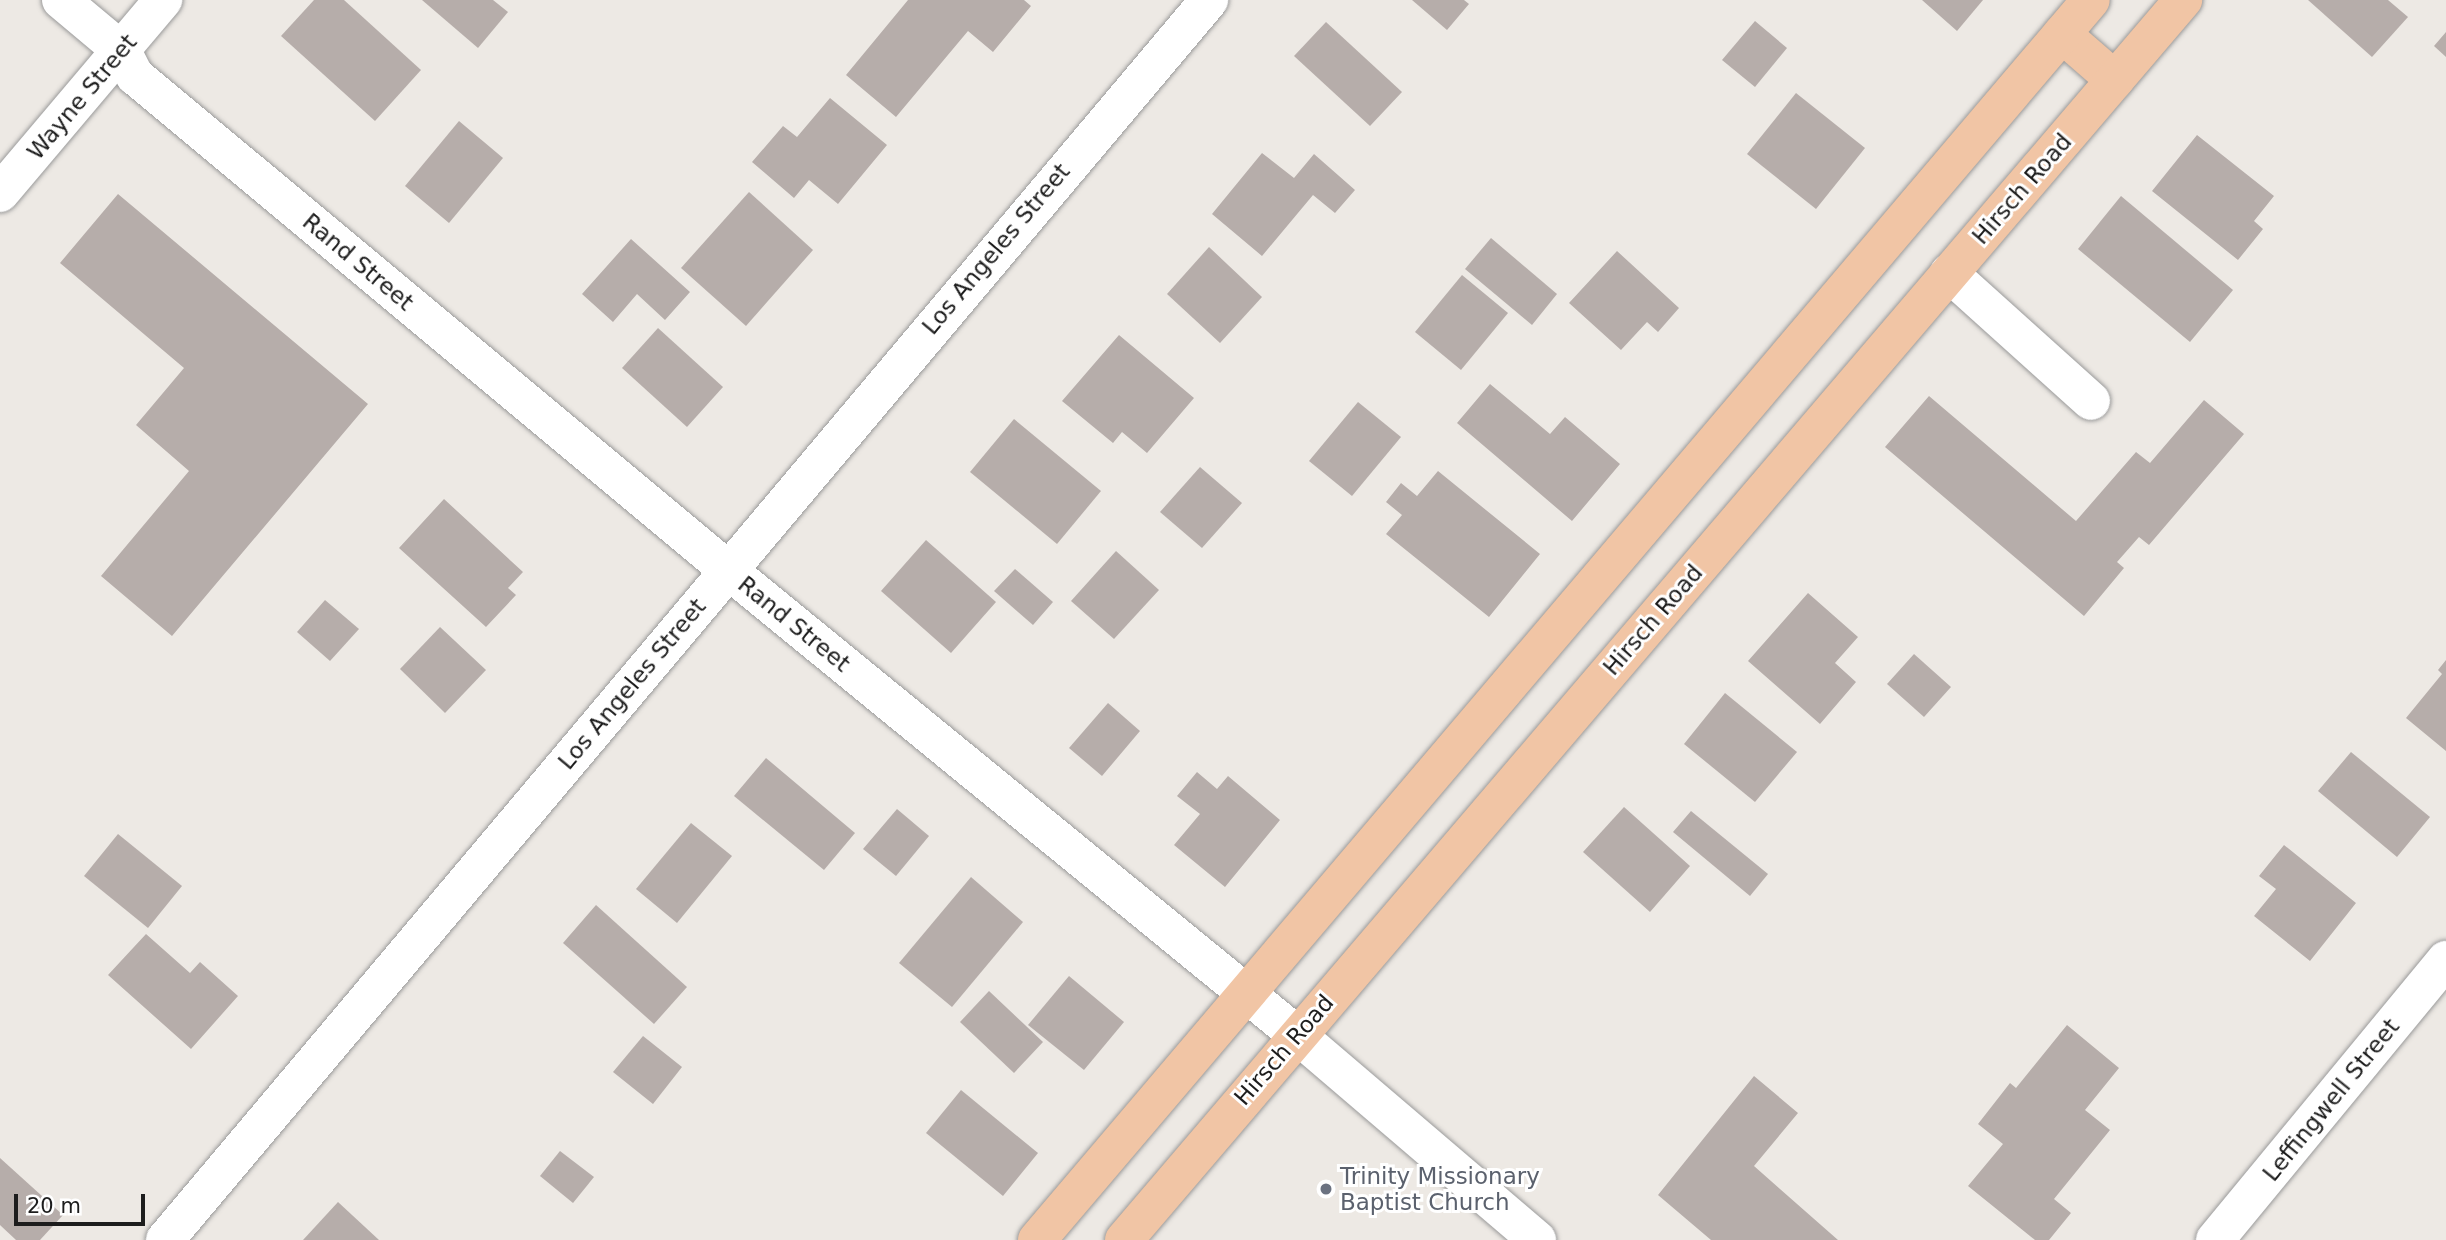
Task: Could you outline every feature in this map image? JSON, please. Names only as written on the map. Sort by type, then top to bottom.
[{"type":"main road","points":[[1037,1240],[2091,0]]},
{"type":"main road","name":"Hirsch Road","points":[[1124,1240],[1296,1034],[2183,0]]},
{"type":"main road","points":[[2062,34],[2115,80]]},
{"type":"street","name":"Rand Street","points":[[61,0],[122,51],[135,76],[728,570],[1296,1034],[1537,1240]]},
{"type":"street","name":"Wayne Street","points":[[0,193],[163,0]]},
{"type":"street","name":"Los Angeles Street","points":[[165,1240],[1209,0]]},
{"type":"street","points":[[1949,273],[2091,401]]},
{"type":"street","name":"Leffingwell Street","points":[[2215,1240],[2446,960]]},
{"type":"building","points":[[314,0],[344,0],[421,70],[375,121],[281,36]]},
{"type":"building","points":[[422,0],[493,0],[508,12],[478,48]]},
{"type":"building","points":[[908,0],[1024,0],[1031,6],[993,52],[968,31],[896,117],[846,75]]},
{"type":"building","points":[[1412,0],[1464,0],[1469,4],[1447,30]]},
{"type":"building","points":[[1922,0],[1983,0],[1957,31]]},
{"type":"building","points":[[2308,0],[2388,0],[2408,17],[2372,57]]},
{"type":"building","points":[[1755,21],[1787,48],[1755,87],[1722,60]]},
{"type":"building","points":[[1326,22],[1402,92],[1370,126],[1294,56]]},
{"type":"building","points":[[2446,32],[2446,57],[2434,46]]},
{"type":"building","points":[[1796,93],[1865,148],[1816,209],[1747,154]]},
{"type":"building","points":[[830,98],[887,145],[838,204],[809,180],[794,198],[752,162],[783,126],[797,137]]},
{"type":"building","points":[[459,121],[503,158],[449,223],[405,186]]},
{"type":"building","points":[[2197,135],[2274,196],[2254,221],[2263,229],[2238,260],[2152,191]]},
{"type":"building","points":[[1262,153],[1294,178],[1314,154],[1355,190],[1335,213],[1313,195],[1262,256],[1212,214]]},
{"type":"building","points":[[749,192],[813,250],[746,326],[681,268]]},
{"type":"building","points":[[118,194],[368,404],[172,636],[101,576],[189,471],[136,425],[184,368],[60,263]]},
{"type":"building","points":[[2121,196],[2233,290],[2190,342],[2078,249]]},
{"type":"building","points":[[1491,238],[1557,294],[1532,325],[1465,269]]},
{"type":"building","points":[[631,239],[690,292],[665,320],[637,294],[613,322],[582,294]]},
{"type":"building","points":[[1209,247],[1262,297],[1220,343],[1167,294]]},
{"type":"building","points":[[1617,251],[1679,308],[1658,332],[1647,322],[1621,350],[1569,303]]},
{"type":"building","points":[[1462,275],[1508,313],[1461,370],[1415,332]]},
{"type":"building","points":[[658,328],[723,387],[687,427],[622,368]]},
{"type":"building","points":[[1119,335],[1194,398],[1147,453],[1122,432],[1113,443],[1062,401]]},
{"type":"building","points":[[1490,384],[1550,434],[1565,417],[1620,464],[1572,521],[1457,423]]},
{"type":"building","points":[[1929,396],[2076,521],[2136,452],[2150,463],[2204,400],[2244,434],[2149,545],[2139,537],[2117,562],[2124,568],[2084,616],[1885,447]]},
{"type":"building","points":[[1358,402],[1401,437],[1352,496],[1309,461]]},
{"type":"building","points":[[1014,419],[1101,491],[1057,544],[970,472]]},
{"type":"building","points":[[1200,467],[1242,503],[1202,548],[1160,512]]},
{"type":"building","points":[[1438,471],[1540,554],[1489,617],[1386,534],[1402,515],[1386,502],[1401,483],[1417,496]]},
{"type":"building","points":[[444,499],[523,572],[508,588],[516,595],[486,627],[399,548]]},
{"type":"building","points":[[926,540],[996,602],[951,653],[881,591]]},
{"type":"building","points":[[1116,551],[1159,590],[1114,639],[1071,601]]},
{"type":"building","points":[[1015,569],[1053,602],[1033,625],[994,591]]},
{"type":"building","points":[[1808,593],[1858,637],[1835,663],[1856,682],[1820,724],[1748,661]]},
{"type":"building","points":[[325,600],[359,629],[330,661],[297,632]]},
{"type":"building","points":[[440,627],[486,670],[445,713],[400,669]]},
{"type":"building","points":[[1914,654],[1951,687],[1924,717],[1887,684]]},
{"type":"building","points":[[2446,660],[2446,751],[2406,718],[2442,674],[2438,670]]},
{"type":"building","points":[[1725,693],[1797,752],[1755,802],[1684,744]]},
{"type":"building","points":[[1108,703],[1140,731],[1102,776],[1069,748]]},
{"type":"building","points":[[2351,752],[2430,817],[2397,857],[2318,791]]},
{"type":"building","points":[[766,758],[855,833],[824,870],[734,796]]},
{"type":"building","points":[[1197,772],[1217,789],[1228,776],[1280,820],[1225,887],[1174,845],[1200,814],[1177,796]]},
{"type":"building","points":[[1624,807],[1690,866],[1650,912],[1583,852]]},
{"type":"building","points":[[897,809],[929,836],[896,876],[863,849]]},
{"type":"building","points":[[1691,811],[1768,874],[1750,896],[1673,832]]},
{"type":"building","points":[[691,823],[732,856],[677,923],[636,889]]},
{"type":"building","points":[[118,834],[182,886],[148,928],[84,876]]},
{"type":"building","points":[[2284,845],[2356,903],[2310,961],[2254,916],[2276,889],[2259,876]]},
{"type":"building","points":[[971,877],[1023,922],[952,1007],[899,963]]},
{"type":"building","points":[[596,905],[687,987],[654,1024],[563,943]]},
{"type":"building","points":[[146,934],[190,973],[200,962],[238,996],[191,1049],[108,975]]},
{"type":"building","points":[[1069,976],[1124,1022],[1084,1070],[1028,1025]]},
{"type":"building","points":[[989,991],[1043,1042],[1014,1073],[960,1022]]},
{"type":"building","points":[[2067,1025],[2119,1068],[2085,1110],[2110,1130],[2054,1199],[2071,1213],[2049,1240],[2035,1240],[1968,1186],[2003,1144],[1978,1124],[2010,1083],[2016,1088]]},
{"type":"building","points":[[643,1036],[682,1067],[653,1104],[613,1072]]},
{"type":"building","points":[[1754,1076],[1798,1113],[1754,1166],[1838,1240],[1711,1240],[1658,1195]]},
{"type":"building","points":[[961,1090],[1038,1153],[1003,1196],[926,1133]]},
{"type":"building","points":[[560,1151],[594,1177],[573,1203],[540,1176]]},
{"type":"building","points":[[0,1158],[63,1215],[40,1240],[16,1240],[0,1225]]},
{"type":"building","points":[[338,1202],[379,1240],[303,1240]]},
{"type":"place","name":"Trinity Missionary Baptist Church","points":[[1326,1189]]}]
